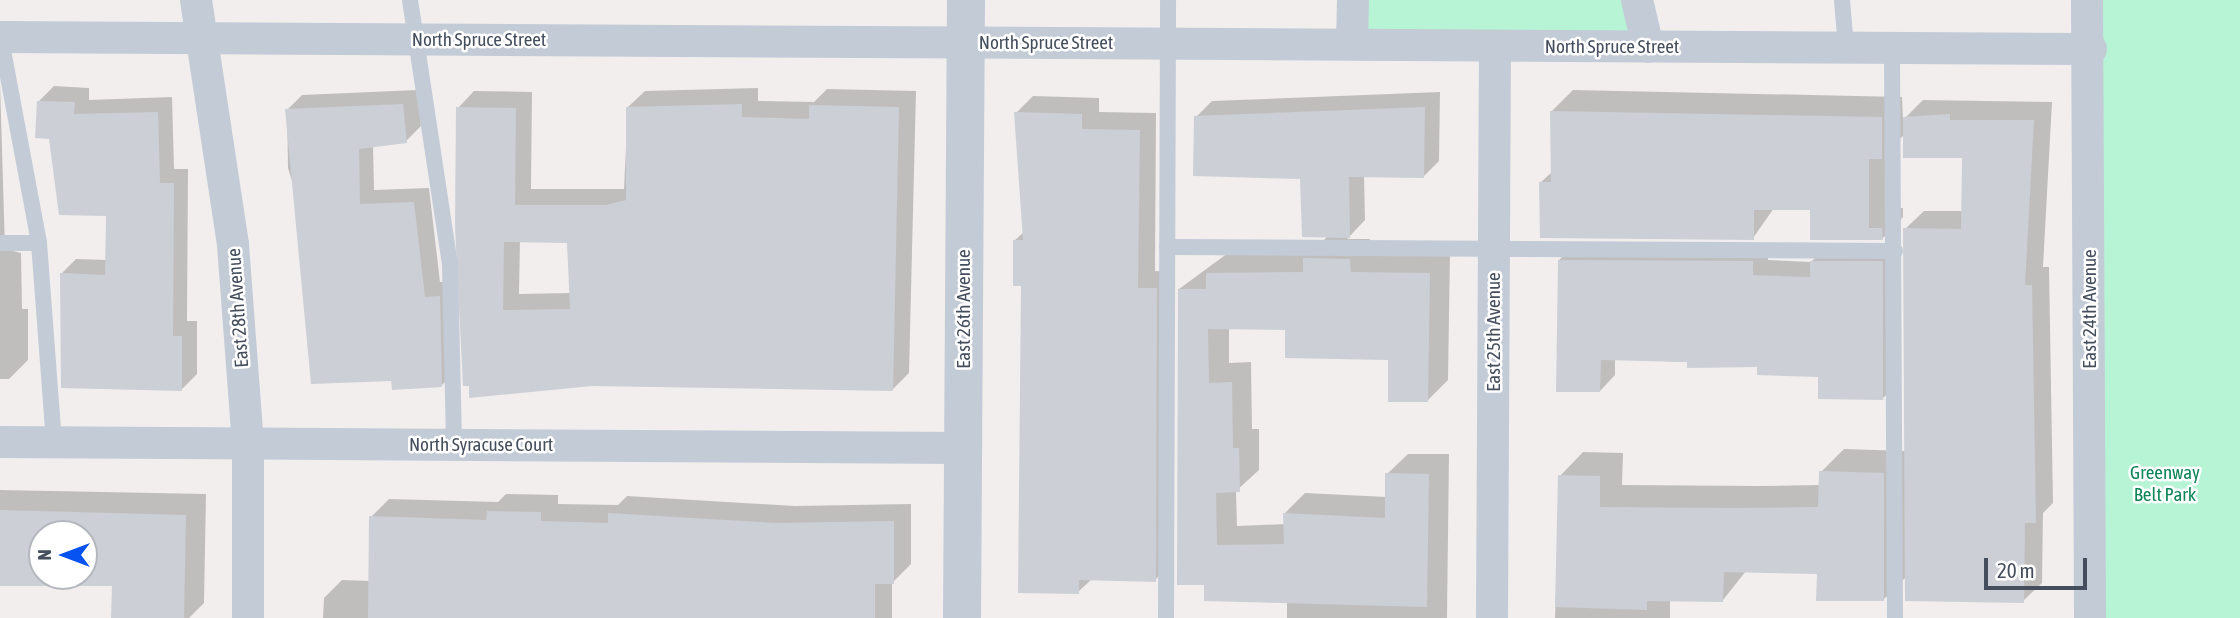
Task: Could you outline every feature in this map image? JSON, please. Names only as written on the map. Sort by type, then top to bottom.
[{"type":"street","name":"East 28th Avenue","points":[[196,0],[206,38],[233,245],[248,443],[248,618]]},
{"type":"street","name":"East 26th Avenue","points":[[962,618],[966,0]]},
{"type":"street","points":[[1352,44],[1353,0]]},
{"type":"street","points":[[1637,0],[1648,47]]},
{"type":"street","name":"East 24th Avenue","points":[[2087,0],[2091,49],[2090,618]]},
{"type":"street","name":"North Spruce Street","points":[[0,36],[2091,49]]},
{"type":"street","name":"East 25th Avenue","points":[[1492,618],[1495,46]]},
{"type":"street","name":"North Syracuse Court","points":[[0,442],[963,448]]},
{"type":"lane","points":[[410,0],[420,40],[450,266],[454,444]]},
{"type":"lane","points":[[1166,618],[1168,0]]},
{"type":"lane","points":[[1842,0],[1846,48]]},
{"type":"lane","points":[[0,36],[39,243],[54,442]]},
{"type":"lane","points":[[1892,48],[1895,618]]},
{"type":"lane","points":[[0,243],[39,243]]},
{"type":"lane","points":[[1167,247],[1895,251]]},
{"type":"green space","points":[[1353,0],[1637,0],[1648,47],[1352,44]]},
{"type":"green space","name":"Greenway Belt Park","points":[[2087,0],[2240,0],[2240,618],[2089,618]]},
{"type":"building","points":[[37,101],[75,102],[74,114],[158,112],[160,183],[174,183],[173,336],[182,336],[182,391],[61,388],[60,273],[105,275],[106,216],[59,215],[49,139],[35,138]]},
{"type":"building","points":[[403,104],[407,143],[359,149],[360,204],[414,202],[425,297],[440,296],[442,387],[392,390],[391,381],[311,384],[285,109]]},
{"type":"building","points":[[742,104],[742,117],[809,119],[809,105],[899,107],[893,391],[592,386],[469,398],[469,386],[463,386],[455,227],[456,107],[516,108],[515,205],[606,205],[626,200],[626,107]],"holes":[[[504,242],[567,243],[570,309],[503,310]]]},
{"type":"building","points":[[1425,107],[1424,178],[1349,177],[1350,238],[1302,237],[1300,179],[1193,176],[1194,116]]},
{"type":"building","points":[[1550,111],[1882,117],[1882,159],[1869,159],[1869,228],[1882,228],[1883,240],[1810,240],[1810,210],[1754,210],[1754,240],[1540,238],[1539,182],[1551,182]]},
{"type":"building","points":[[1014,112],[1082,114],[1082,129],[1140,130],[1138,288],[1157,288],[1156,582],[1079,580],[1079,594],[1018,593],[1021,286],[1013,286],[1013,240],[1023,240]]},
{"type":"building","points":[[1950,114],[1950,120],[2034,120],[2025,285],[2032,285],[2036,523],[2025,523],[2024,603],[1905,601],[1903,228],[1961,229],[1962,158],[1903,158],[1903,117]]},
{"type":"building","points":[[1303,258],[1350,259],[1351,272],[1430,273],[1428,402],[1388,402],[1388,360],[1285,358],[1285,330],[1208,329],[1209,383],[1232,382],[1233,448],[1239,448],[1240,492],[1216,493],[1217,545],[1284,544],[1283,513],[1385,518],[1385,473],[1429,474],[1427,607],[1204,601],[1204,585],[1177,585],[1178,289],[1206,289],[1206,273],[1303,272]]},
{"type":"building","points":[[1558,260],[1753,261],[1753,275],[1810,277],[1810,261],[1883,261],[1883,400],[1818,399],[1818,377],[1757,375],[1757,367],[1687,368],[1687,362],[1601,360],[1600,392],[1556,392]]},
{"type":"building","points":[[1819,471],[1884,473],[1884,601],[1816,601],[1817,574],[1724,572],[1723,602],[1647,601],[1647,610],[1555,607],[1558,475],[1600,476],[1600,507],[1818,507]]},
{"type":"building","points":[[0,510],[186,515],[184,618],[111,618],[112,586],[98,586],[98,520],[28,520],[28,586],[0,586]]},
{"type":"building","points":[[487,511],[541,512],[541,521],[608,523],[608,513],[776,523],[894,521],[894,584],[875,584],[875,618],[368,618],[369,516],[486,520]]}]
